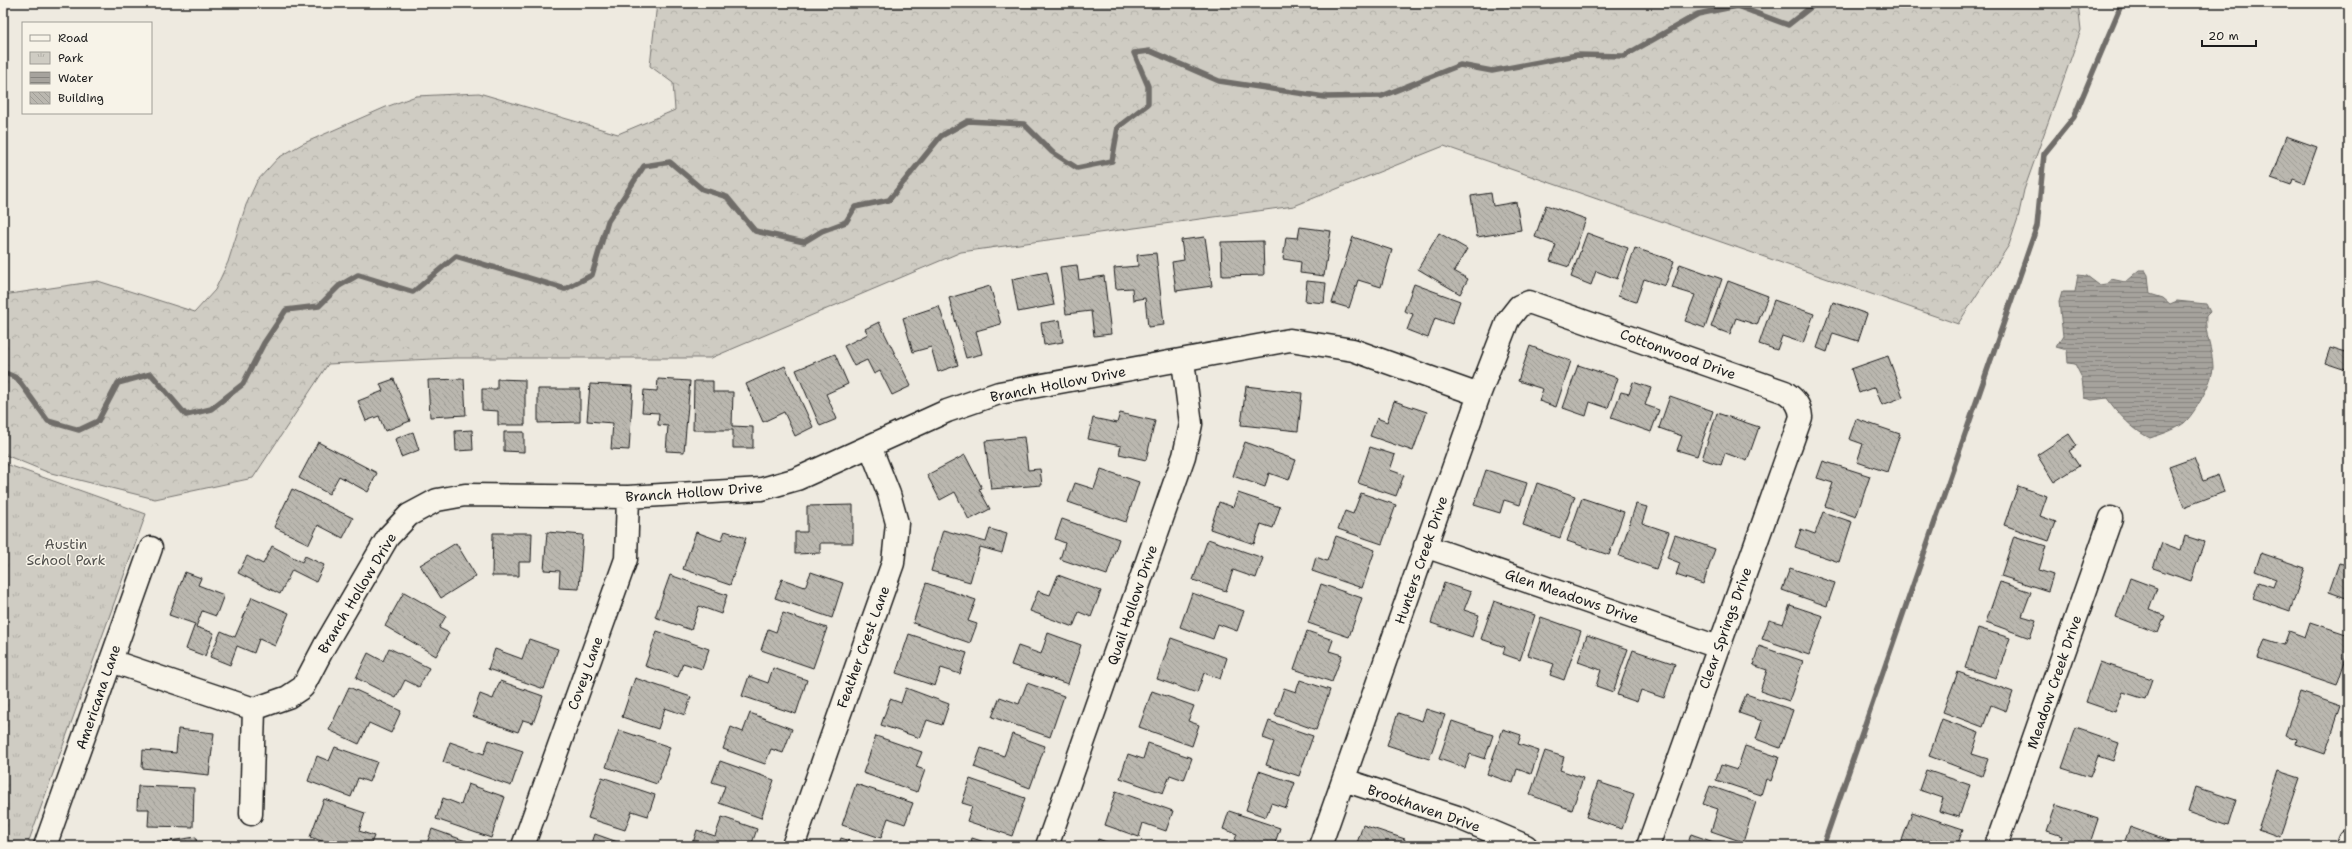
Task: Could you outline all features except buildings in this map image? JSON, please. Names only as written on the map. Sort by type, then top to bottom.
[{"type":"street","name":"Hunters Creek Drive","points":[[1320,846],[1479,395],[1508,320],[1519,306],[1529,302],[1548,308]]},
{"type":"street","name":"Cottonwood Drive","points":[[1548,308],[1785,392],[1795,399],[1800,409]]},
{"type":"street","name":"Branch Hollow Drive","points":[[254,709],[288,697],[303,687],[325,645],[388,537],[409,515],[437,500],[465,495],[628,497],[762,489],[797,480],[947,411],[999,393],[1183,361],[1290,340],[1353,350],[1479,395]]},
{"type":"street","name":"Quail Hollow Drive","points":[[1047,846],[1184,456],[1191,424],[1183,361]]},
{"type":"street","name":"Clear Springs Drive","points":[[1648,846],[1801,417],[1800,409]]},
{"type":"street","name":"Feather Crest Lane","points":[[793,846],[893,563],[897,523],[889,494],[870,446]]},
{"type":"street","name":"Covey Lane","points":[[523,846],[626,559],[628,497]]},
{"type":"street","name":"Meadow Creek Drive","points":[[1996,846],[2111,518]]},
{"type":"street","name":"Glen Meadows Drive","points":[[1426,546],[1718,647]]},
{"type":"street","name":"Americana Lane","points":[[45,846],[151,548]]},
{"type":"street","points":[[111,662],[254,709],[251,814]]},
{"type":"street","name":"Brookhaven Drive","points":[[1344,780],[1457,817],[1526,846]]},
{"type":"street","points":[[2347,846],[2349,840]]},
{"type":"shaded area","points":[[3,839],[22,846],[3,846]]},
{"type":"green space","points":[[657,3],[2078,3],[2081,30],[2024,190],[2018,218],[2009,245],[1958,324],[1444,146],[1294,206],[961,252],[711,358],[454,358],[328,364],[253,478],[155,499],[47,472],[3,454],[3,295],[98,281],[195,312],[215,290],[228,262],[246,205],[257,181],[278,158],[302,144],[386,107],[416,96],[479,93],[618,134],[675,110],[673,83],[650,66]]},
{"type":"green space","name":"Austin School Park","points":[[3,463],[146,514],[27,846],[3,839]]},
{"type":"water","points":[[2139,270],[2145,270],[2148,275],[2150,294],[2163,298],[2170,304],[2177,301],[2206,304],[2210,312],[2206,316],[2206,323],[2207,336],[2213,361],[2210,381],[2193,413],[2184,423],[2163,434],[2150,438],[2138,431],[2126,421],[2107,398],[2092,400],[2084,398],[2082,378],[2075,364],[2068,363],[2067,350],[2056,347],[2063,336],[2059,302],[2062,292],[2075,292],[2078,275],[2087,276],[2099,285],[2106,284],[2111,279],[2125,282]]},
{"type":"waterway","points":[[3,372],[17,378],[48,421],[79,430],[98,421],[118,383],[151,374],[186,415],[211,409],[243,384],[264,343],[286,310],[319,306],[339,286],[358,275],[413,292],[456,256],[565,289],[592,275],[608,221],[644,166],[670,162],[702,189],[727,197],[755,231],[804,242],[822,231],[846,222],[855,207],[889,200],[941,136],[968,121],[1024,124],[1052,152],[1077,168],[1112,161],[1118,127],[1148,104],[1148,86],[1134,53],[1150,51],[1219,81],[1325,97],[1382,96],[1460,65],[1492,71],[1577,55],[1624,56],[1698,14],[1737,6],[1788,25],[1816,3]]},
{"type":"waterway","points":[[1823,846],[2037,226],[2044,154],[2074,117],[2122,3]]}]
